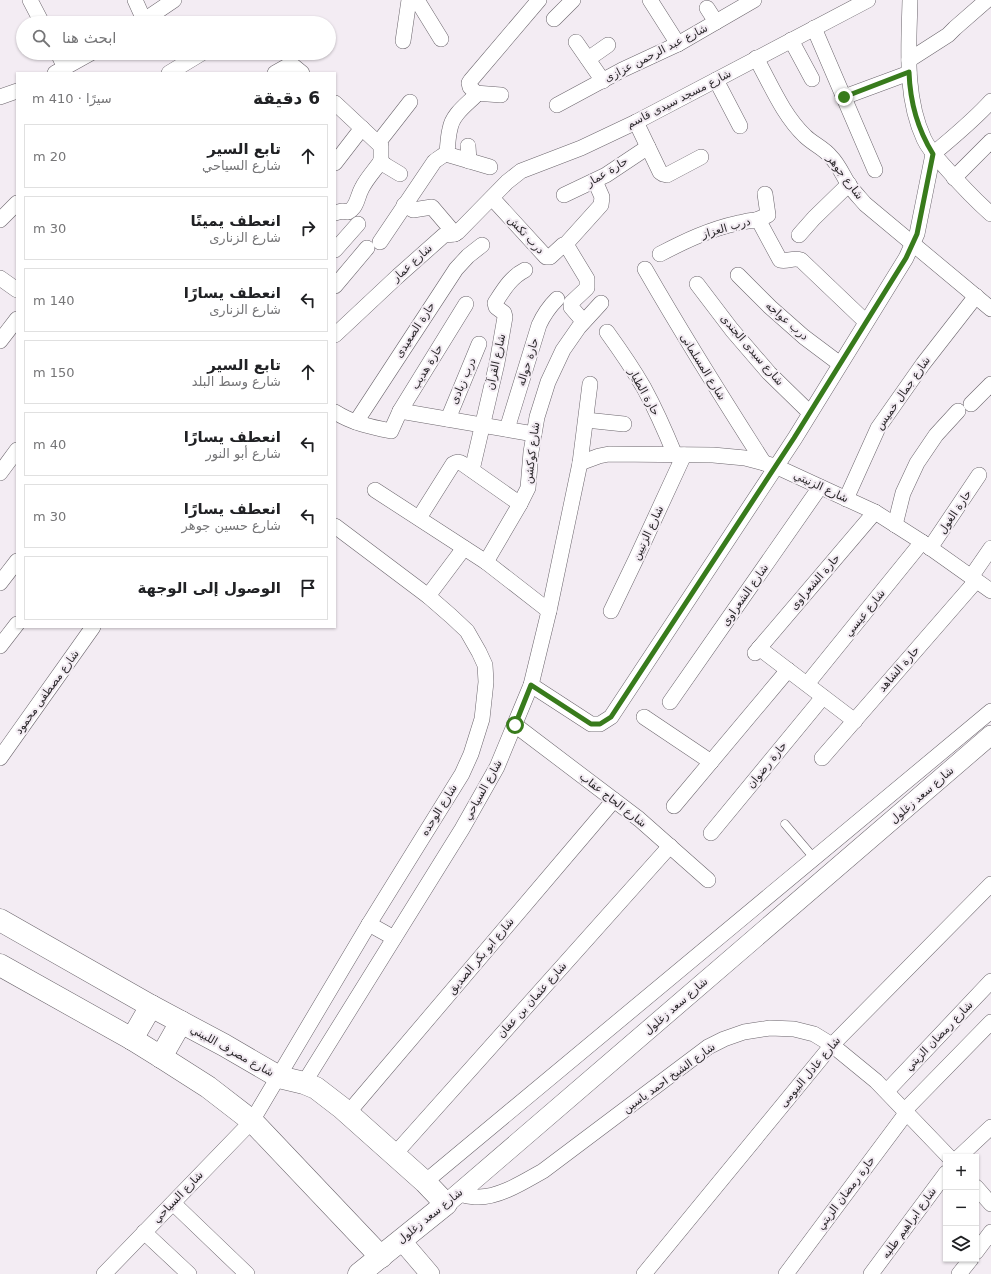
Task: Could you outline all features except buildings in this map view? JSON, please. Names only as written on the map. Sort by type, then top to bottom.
[{"type":"main road","name":"شارع مصرف اللبيني","points":[[0,920],[151,1006],[224,1045],[278,1077],[304,1083],[316,1088],[348,1113],[425,1182],[452,1199]]},
{"type":"main road","points":[[0,965],[132,1039],[208,1087],[252,1121],[381,1257]]},
{"type":"main road","points":[[132,1039],[151,1006]]},
{"type":"main road","points":[[161,1057],[181,1022]]},
{"type":"main road","name":"شارع سعد زغلول","points":[[359,1274],[452,1199]]},
{"type":"street","points":[[30,0],[38,16]]},
{"type":"street","points":[[135,0],[140,16]]},
{"type":"street","points":[[151,16],[174,0]]},
{"type":"street","points":[[403,41],[409,0]]},
{"type":"street","points":[[417,0],[441,39]]},
{"type":"street","points":[[501,95],[475,93],[470,87],[469,83],[539,0]]},
{"type":"street","points":[[554,19],[573,0]]},
{"type":"street","points":[[650,0],[678,44]]},
{"type":"street","name":"شارع عبد الرحمن عزازى","points":[[557,105],[603,80],[678,44],[754,0]]},
{"type":"street","name":"شارع مسجد سيدى قاسم","points":[[492,198],[521,171],[581,148],[636,122],[868,0]]},
{"type":"street","points":[[910,0],[910,87],[918,124],[924,140],[933,154],[954,178],[991,214]]},
{"type":"street","points":[[844,97],[909,66],[948,35],[987,0]]},
{"type":"street","points":[[707,8],[716,22]]},
{"type":"street","points":[[814,28],[875,170]]},
{"type":"street","points":[[791,40],[812,80]]},
{"type":"street","points":[[576,42],[603,80]]},
{"type":"street","points":[[588,59],[608,45]]},
{"type":"street","name":"شارع جوهر","points":[[756,58],[784,110],[794,124],[806,138],[831,156],[849,184],[865,204],[991,309]]},
{"type":"street","points":[[59,60],[60,70],[78,60]]},
{"type":"street","points":[[171,72],[190,60]]},
{"type":"street","points":[[277,72],[291,64],[301,72]]},
{"type":"street","points":[[716,80],[740,126]]},
{"type":"street","points":[[0,97],[16,91]]},
{"type":"street","points":[[446,154],[452,122],[460,110],[474,97],[475,93]]},
{"type":"street","points":[[531,685],[591,724],[600,724],[611,717],[770,465],[810,413],[913,244],[917,234],[933,154],[954,137],[991,101]]},
{"type":"street","points":[[378,143],[410,102]]},
{"type":"street","points":[[336,104],[381,146],[381,161],[362,188],[358,200],[351,211],[336,213]]},
{"type":"street","points":[[636,122],[660,172],[665,175],[702,157]]},
{"type":"street","points":[[336,162],[362,128]]},
{"type":"street","points":[[954,178],[991,141]]},
{"type":"street","name":"حارة عمار","points":[[564,195],[606,175],[648,146]]},
{"type":"street","points":[[336,285],[373,245],[404,205],[437,158],[446,154],[468,153],[490,167]]},
{"type":"street","points":[[381,161],[400,174]]},
{"type":"street","points":[[583,321],[571,307],[571,303],[587,288],[587,279],[565,245],[601,205],[602,197],[595,181]]},
{"type":"street","points":[[799,235],[849,184]]},
{"type":"street","points":[[756,220],[768,214],[765,194]]},
{"type":"street","name":"شارع عمار","points":[[336,334],[443,236],[455,234],[492,198]]},
{"type":"street","name":"درب تكش","points":[[492,198],[546,257],[550,257],[561,246],[565,245]]},
{"type":"street","points":[[0,220],[16,204]]},
{"type":"street","points":[[404,205],[413,210],[432,207],[455,234]]},
{"type":"street","name":"درب العزاز","points":[[660,254],[705,232],[729,225],[756,220],[760,223],[780,260],[782,261],[793,258],[801,260],[866,322]]},
{"type":"street","points":[[336,249],[358,224]]},
{"type":"street","name":"حارة الصعيدى","points":[[356,422],[456,268],[482,244]]},
{"type":"street","name":"شارع المسلمانى","points":[[645,269],[707,374],[770,465]]},
{"type":"street","name":"شارع القرآن","points":[[472,470],[497,363],[505,317],[504,313],[496,307],[495,302],[508,283],[519,273],[525,270]]},
{"type":"street","name":"درب عواجه","points":[[738,275],[798,332],[840,364]]},
{"type":"street","points":[[0,278],[16,289]]},
{"type":"street","name":"شارع سيدى الجندى","points":[[697,284],[732,330],[764,367],[810,413]]},
{"type":"street","name":"شارع جمال خميس","points":[[846,499],[878,428],[922,364],[976,296]]},
{"type":"street","name":"حارة حواله","points":[[507,429],[539,325],[543,315],[558,299]]},
{"type":"street","name":"شارع كوكشن","points":[[486,562],[528,488],[531,452],[537,417],[548,382],[563,350],[583,321],[601,303]]},
{"type":"street","name":"حارة هديب","points":[[356,422],[391,431],[400,411],[466,304]]},
{"type":"street","points":[[0,341],[16,320]]},
{"type":"street","name":"حارة الطيار","points":[[607,332],[644,388],[680,455]]},
{"type":"street","name":"درب زبادى","points":[[448,418],[479,344]]},
{"type":"street","name":"شارع السياحي","points":[[304,1083],[462,829],[497,767],[515,725],[531,685],[549,611],[580,463],[590,384]]},
{"type":"street","points":[[895,525],[903,493],[917,463],[936,435],[991,384]]},
{"type":"street","points":[[400,411],[448,418],[534,434]]},
{"type":"street","points":[[336,413],[344,418],[356,422]]},
{"type":"street","points":[[586,420],[624,424]]},
{"type":"street","points":[[0,473],[16,451]]},
{"type":"street","name":"شارع الزنيتي","points":[[580,463],[598,456],[610,454],[714,455],[745,458],[770,465],[875,512],[926,545],[991,591]]},
{"type":"street","name":"شارع الزتيين","points":[[611,611],[636,559],[680,455]]},
{"type":"street","points":[[419,518],[453,464],[456,462],[460,462],[520,504]]},
{"type":"street","name":"حارة الغول","points":[[926,545],[979,475]]},
{"type":"street","name":"شارع الشعراوى","points":[[670,702],[820,487]]},
{"type":"street","points":[[375,490],[486,562],[549,611]]},
{"type":"street","name":"حارة الشعراوى","points":[[788,670],[757,650],[875,512]]},
{"type":"street","name":"شارع الوحده","points":[[252,1121],[369,924],[462,774],[471,754],[482,719],[486,682],[485,665],[467,631],[428,596],[336,527]]},
{"type":"street","name":"شارع عيسي","points":[[807,684],[926,545]]},
{"type":"street","points":[[428,596],[464,548]]},
{"type":"street","name":"حارة الشاهد","points":[[822,758],[855,721],[974,579],[991,548]]},
{"type":"street","points":[[0,583],[16,562]]},
{"type":"street","points":[[0,646],[16,625]]},
{"type":"street","name":"شارع مصطفى محمود","points":[[0,757],[92,628]]},
{"type":"street","points":[[674,806],[788,670],[855,721]]},
{"type":"street","name":"حارة رضوان","points":[[711,833],[823,697]]},
{"type":"street","name":"شارع سعد زغلول","points":[[425,1182],[991,711]]},
{"type":"street","points":[[644,717],[711,762]]},
{"type":"street","name":"شارع الحاج عقاب","points":[[515,725],[614,800],[670,846],[708,880]]},
{"type":"street","name":"شارع سعد زغلول","points":[[452,1199],[991,735]]},
{"type":"street","name":"شارع ابو بكر الصديق","points":[[348,1113],[614,800]]},
{"type":"street","name":"شارع عثمان بن عفان","points":[[394,1155],[670,846]]},
{"type":"street","name":"شارع عادل البيومى","points":[[644,1274],[832,1045],[991,884]]},
{"type":"street","points":[[369,924],[394,938]]},
{"type":"street","name":"شارع رمضان الزيتي","points":[[887,1091],[991,982]]},
{"type":"street","name":"حارة رمضان الزيتي","points":[[786,1274],[906,1111],[991,1022]]},
{"type":"street","name":"شارع الشيخ احمد ياسين","points":[[452,1199],[496,1194],[520,1184],[543,1171],[708,1047],[724,1039],[744,1032],[770,1028],[794,1029],[814,1034],[832,1045],[887,1091],[945,1154]]},
{"type":"street","name":"شارع السياحي","points":[[104,1274],[252,1121]]},
{"type":"street","points":[[963,1154],[991,1127]]},
{"type":"street","name":"شارع ابراهيم طلبه","points":[[872,1274],[943,1177]]},
{"type":"street","points":[[979,1190],[991,1204]]},
{"type":"street","points":[[173,1203],[247,1274]]},
{"type":"street","points":[[144,1232],[189,1274]]},
{"type":"street","points":[[979,1248],[991,1232]]},
{"type":"street","points":[[401,1240],[430,1274]]},
{"type":"street","points":[[959,1274],[968,1262]]},
{"type":"lane","points":[[785,824],[814,858]]},
{"type":"route","points":[[515,725],[531,685],[591,724],[600,724],[611,717],[794,438],[906,258],[917,234],[933,154],[924,140],[918,124],[910,87],[909,72],[844,97]]}]
